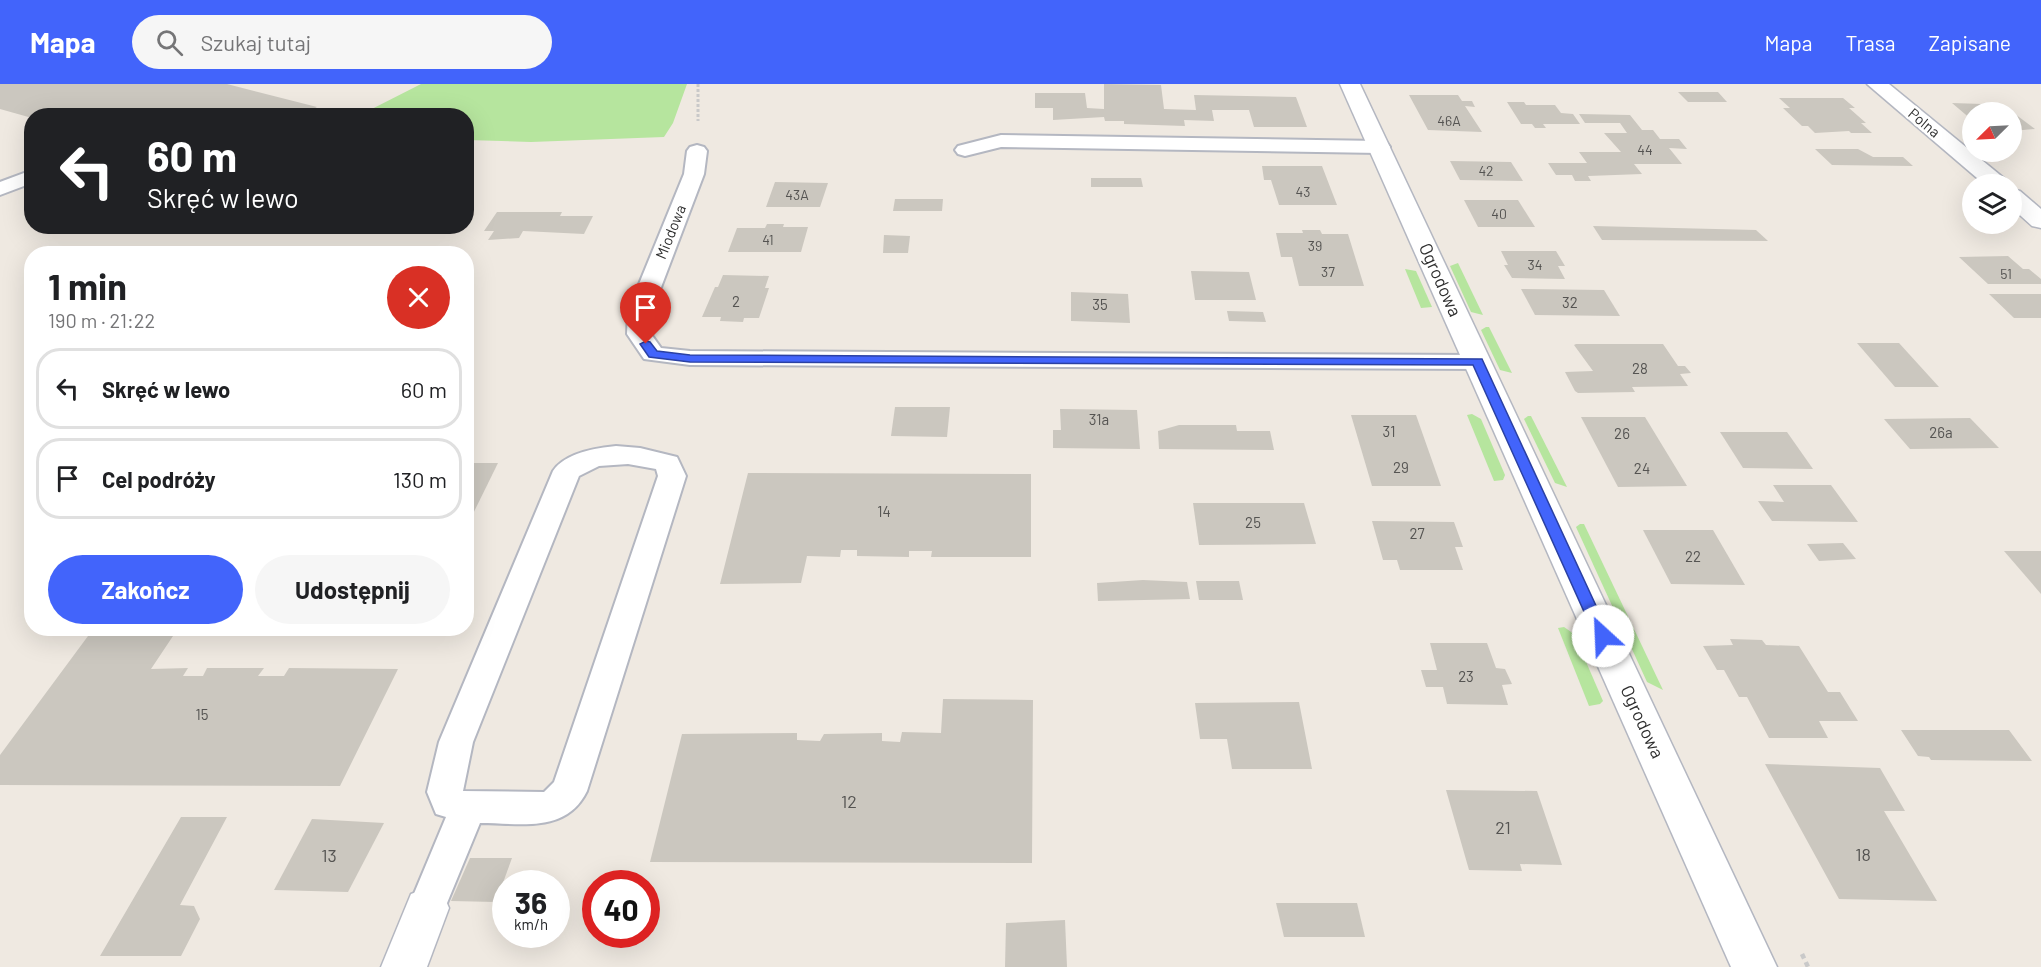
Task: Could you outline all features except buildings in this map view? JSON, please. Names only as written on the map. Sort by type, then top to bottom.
[{"type":"street","name":"Ogrodowa","points":[[1350,84],[1754,967]]},
{"type":"street","name":"Polna","points":[[1878,84],[1985,174]]},
{"type":"street","points":[[2022,205],[2041,221]]},
{"type":"street","points":[[404,967],[427,908]]},
{"type":"lane","points":[[965,150],[1001,141],[1380,147]]},
{"type":"lane","name":"Miodowa","points":[[697,151],[694,174],[640,311],[639,334],[653,354],[690,358],[1478,362]]},
{"type":"lane","points":[[0,189],[24,179]]},
{"type":"lane","points":[[597,456],[639,457],[667,463],[672,476],[569,791],[552,807],[468,808],[449,803],[445,792],[456,742],[567,471],[597,456]]},
{"type":"lane","points":[[427,908],[468,808]]},
{"type":"green space","points":[[421,84],[687,84],[673,123],[664,137],[531,142],[474,140],[474,108],[374,108]]},
{"type":"green space","points":[[1458,263],[1483,315],[1471,312],[1450,266]]},
{"type":"green space","points":[[1405,269],[1416,271],[1432,307],[1421,308]]},
{"type":"green space","points":[[1489,327],[1512,373],[1500,370],[1481,330]]},
{"type":"green space","points":[[1472,414],[1481,419],[1505,475],[1503,480],[1494,481],[1467,415]]},
{"type":"green space","points":[[1531,416],[1567,487],[1555,483],[1524,419]]},
{"type":"green space","points":[[1584,524],[1663,690],[1647,682],[1576,527]]},
{"type":"green space","points":[[1564,627],[1574,634],[1603,701],[1600,704],[1589,706],[1558,628]]},
{"type":"route","points":[[646,344],[653,354],[690,358],[1478,362],[1603,636]]}]
